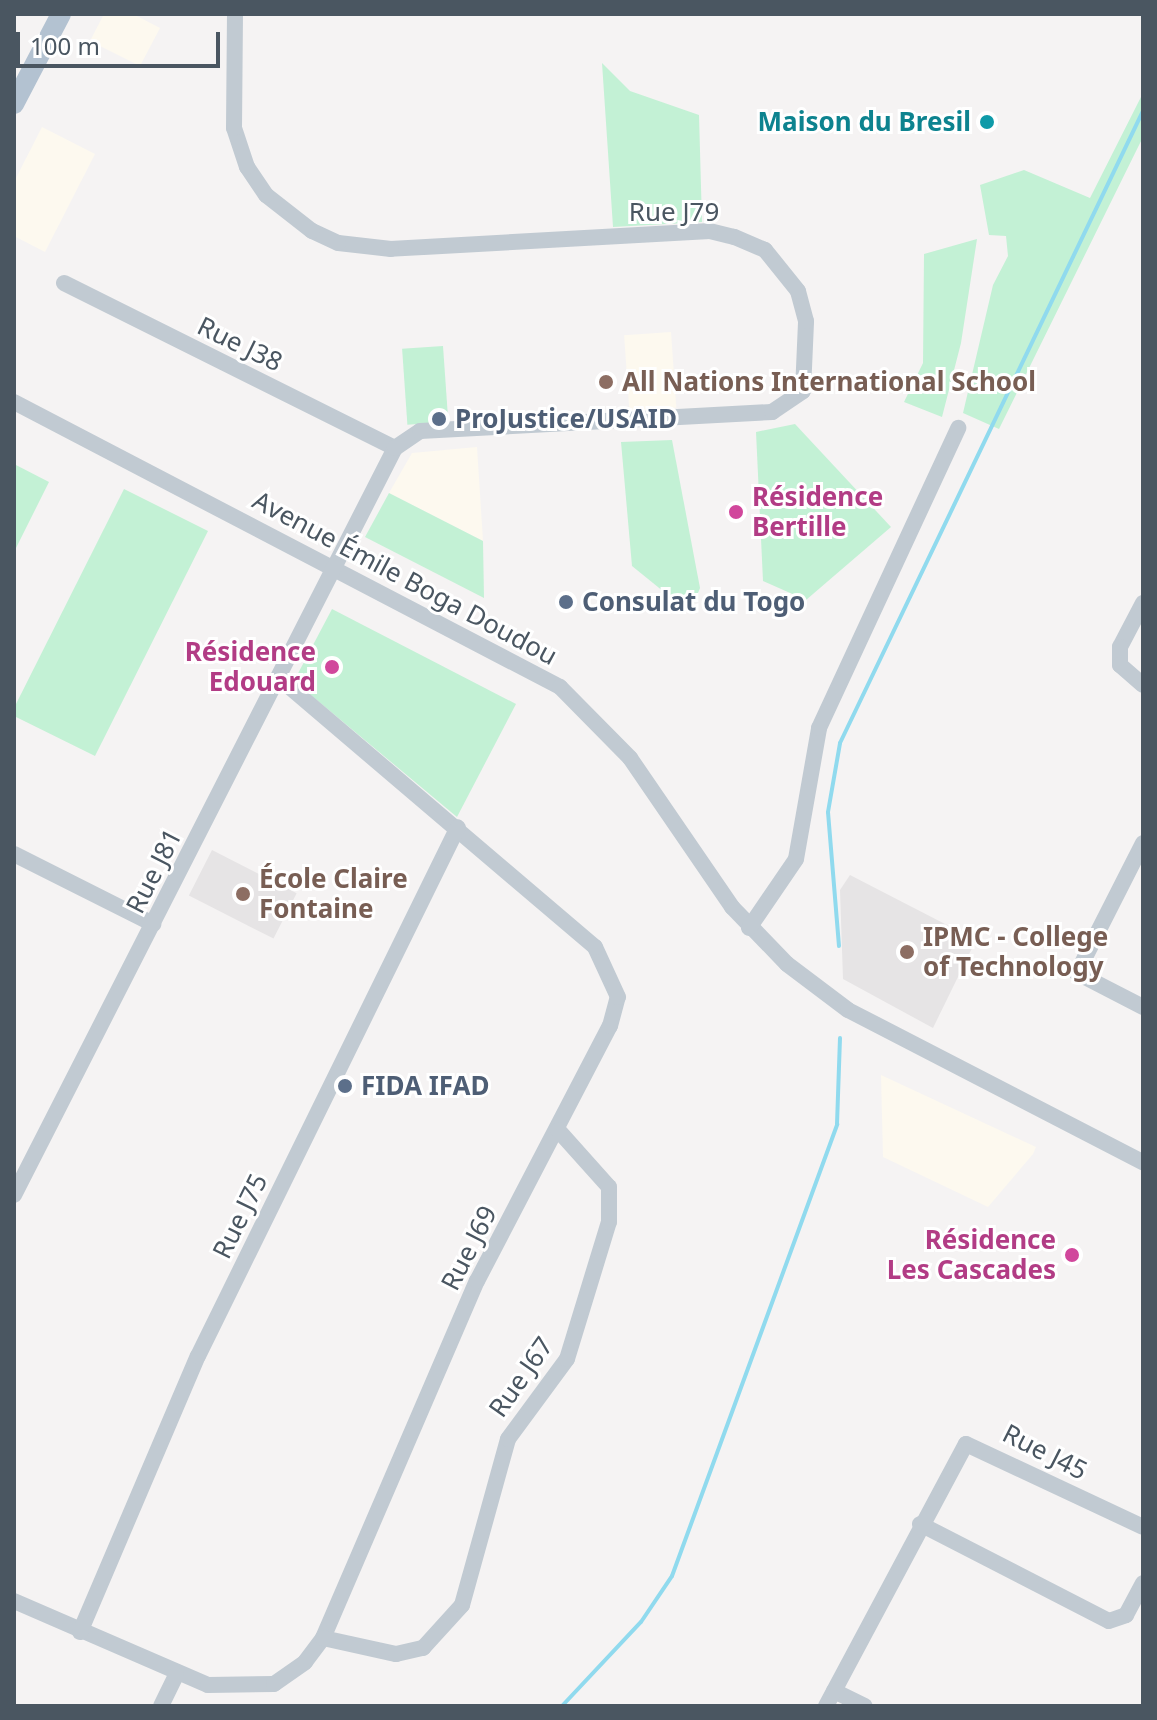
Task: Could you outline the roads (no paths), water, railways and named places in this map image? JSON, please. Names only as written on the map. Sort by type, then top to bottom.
[{"type":"main road","points":[[14,104],[61,14]]},
{"type":"street","name":"Rue J79","points":[[235,14],[234,128],[247,167],[266,195],[312,231],[338,243],[391,249],[710,231],[765,250],[798,291],[805,373],[803,391],[783,410],[420,431],[395,448]]},
{"type":"street","name":"Rue J38","points":[[64,283],[395,448]]},
{"type":"street","name":"Avenue Émile Boga Doudou","points":[[14,402],[516,658],[598,720],[749,928],[848,1010],[1143,1162]]},
{"type":"street","points":[[749,928],[796,859],[819,728],[958,428]]},
{"type":"street","points":[[333,567],[395,448]]},
{"type":"street","name":"Rue J81","points":[[14,1195],[333,567]]},
{"type":"street","points":[[1143,603],[1120,647],[1120,665],[1143,685]]},
{"type":"street","name":"Rue J69","points":[[14,1601],[176,1675],[242,1690],[274,1684],[323,1638],[477,1281],[610,1026],[618,997],[612,974],[564,916],[279,678]]},
{"type":"street","name":"Rue J75","points":[[80,1632],[198,1356],[458,827]]},
{"type":"street","points":[[1143,843],[1077,973],[1143,1007]]},
{"type":"street","points":[[14,854],[153,924]]},
{"type":"street","name":"Rue J67","points":[[323,1638],[396,1654],[423,1648],[462,1605],[508,1439],[567,1359],[609,1222],[609,1187],[558,1130]]},
{"type":"street","name":"Rue J45","points":[[830,1698],[959,1449],[973,1442],[1143,1527]]},
{"type":"street","points":[[920,1524],[1109,1621],[1126,1615],[1143,1583]]},
{"type":"street","points":[[161,1706],[176,1675]]},
{"type":"street","points":[[830,1698],[865,1706]]},
{"type":"waterway","points":[[839,946],[828,812],[840,743],[1143,111]]},
{"type":"waterway","points":[[562,1706],[641,1622],[672,1576],[837,1124],[840,1038]]},
{"type":"place","name":"Maison du Bresil","points":[[987,122]]},
{"type":"place","name":"All Nations International School","points":[[606,382]]},
{"type":"place","name":"ProJustice/USAID","points":[[439,419]]},
{"type":"place","name":"Résidence Bertille","points":[[736,512]]},
{"type":"place","name":"Consulat du Togo","points":[[566,602]]},
{"type":"place","name":"Résidence Edouard","points":[[332,667]]},
{"type":"place","name":"École Claire Fontaine","points":[[243,894]]},
{"type":"place","name":"IPMC - College of Technology","points":[[907,952]]},
{"type":"place","name":"FIDA IFAD","points":[[345,1086]]},
{"type":"place","name":"Résidence Les Cascades","points":[[1072,1255]]}]
